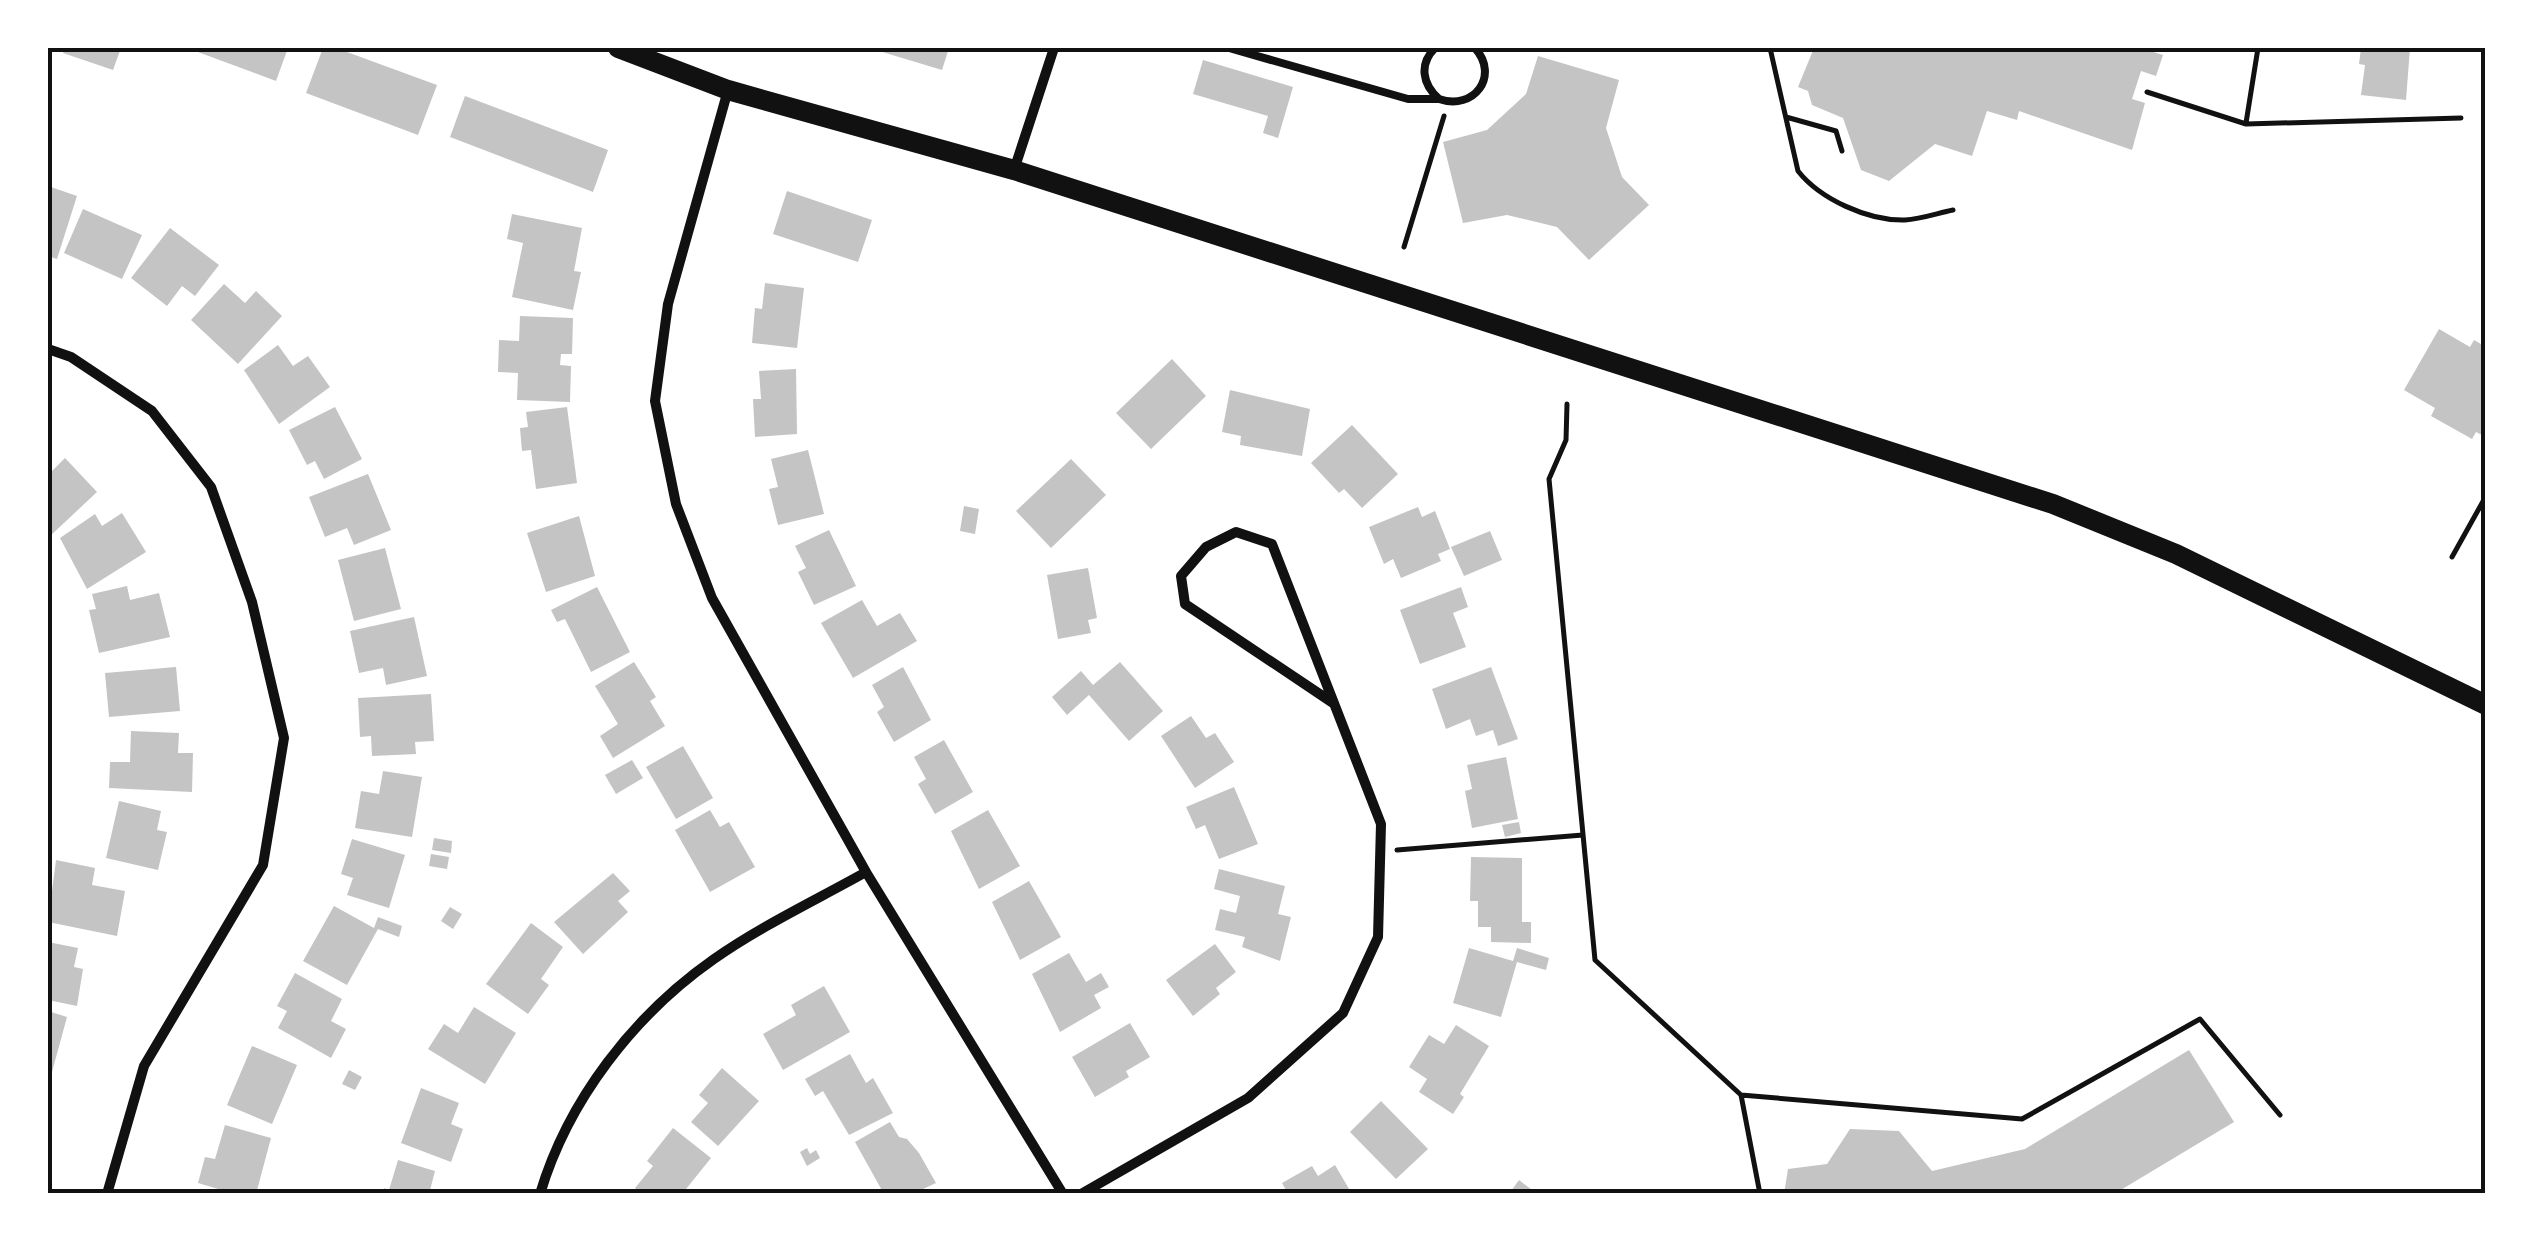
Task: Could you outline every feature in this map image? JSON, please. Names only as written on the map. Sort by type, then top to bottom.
[{"type":"main road","points":[[618,48],[728,90],[1014,170],[2053,504],[2176,554],[2486,706]]},
{"type":"street","points":[[1014,170],[1054,48]]},
{"type":"street","points":[[728,90],[668,304],[656,401],[676,504],[712,598],[866,872],[1062,1194]]},
{"type":"street","points":[[48,349],[71,358],[152,411],[211,487],[252,602],[284,738],[263,865],[144,1066],[107,1194]]},
{"type":"street","points":[[1081,1194],[1248,1098],[1343,1013],[1378,937],[1380,824],[1272,544],[1236,532],[1206,547],[1181,576],[1185,604],[1333,703]]},
{"type":"street","points":[[540,1194],[577,1102],[631,1034],[713,960],[866,872]]},
{"type":"lane","points":[[1229,48],[1408,100],[1468,100],[1482,86],[1486,67],[1475,48]]},
{"type":"lane","points":[[1435,48],[1424,71],[1431,92],[1444,100]]},
{"type":"path","points":[[1770,48],[1798,170],[1811,187],[1833,201],[1904,220],[1953,210]]},
{"type":"path","points":[[2246,124],[2258,48]]},
{"type":"path","points":[[2147,92],[2246,124],[2461,118]]},
{"type":"path","points":[[1404,247],[1444,100]]},
{"type":"path","points":[[1786,117],[1836,131],[1842,151]]},
{"type":"path","points":[[1567,404],[1566,440],[1549,479],[1595,960],[1741,1094],[1760,1194]]},
{"type":"path","points":[[2452,557],[2486,496]]},
{"type":"path","points":[[1380,852],[1583,835]]},
{"type":"path","points":[[1741,1094],[2022,1119],[2200,1019],[2280,1115]]},
{"type":"building","points":[[65,48],[121,48],[113,70],[63,53]]},
{"type":"building","points":[[187,48],[288,48],[276,81]]},
{"type":"building","points":[[323,48],[336,48],[437,85],[418,135],[306,93]]},
{"type":"building","points":[[949,48],[942,70],[879,51]]},
{"type":"building","points":[[1814,48],[2151,48],[2150,51],[2163,55],[2156,76],[2141,71],[2132,99],[2145,103],[2132,150],[2019,111],[2017,120],[1987,111],[1972,156],[1935,144],[1889,181],[1861,170],[1843,118],[1812,105],[1808,91],[1798,87]]},
{"type":"building","points":[[2361,48],[2410,48],[2406,100],[2361,95],[2365,65],[2359,64]]},
{"type":"building","points":[[1538,56],[1619,80],[1606,128],[1622,177],[1649,205],[1589,260],[1557,227],[1507,215],[1463,223],[1443,142],[1487,130],[1526,94]]},
{"type":"building","points":[[1203,60],[1293,87],[1278,138],[1263,133],[1268,116],[1193,94]]},
{"type":"building","points":[[465,96],[608,150],[593,192],[450,137]]},
{"type":"building","points":[[48,186],[77,196],[57,259],[48,256]]},
{"type":"building","points":[[787,191],[872,220],[858,262],[773,234]]},
{"type":"building","points":[[83,209],[142,235],[122,279],[64,253]]},
{"type":"building","points":[[512,214],[582,228],[574,271],[581,272],[573,310],[512,297],[523,243],[507,239]]},
{"type":"building","points":[[170,228],[219,265],[195,296],[182,286],[167,306],[131,278]]},
{"type":"building","points":[[765,283],[804,288],[797,348],[752,343],[755,308],[762,309]]},
{"type":"building","points":[[224,284],[245,303],[256,291],[282,316],[238,364],[191,320]]},
{"type":"building","points":[[520,316],[573,318],[572,354],[561,354],[560,365],[571,366],[570,402],[517,400],[518,373],[498,372],[499,340],[519,341]]},
{"type":"building","points":[[2439,329],[2470,347],[2474,340],[2486,347],[2486,437],[2476,432],[2472,439],[2431,416],[2435,408],[2404,390]]},
{"type":"building","points":[[278,345],[293,366],[308,356],[330,387],[279,424],[244,370]]},
{"type":"building","points":[[1172,359],[1206,396],[1151,449],[1116,413]]},
{"type":"building","points":[[796,369],[797,434],[755,437],[753,399],[761,399],[759,371]]},
{"type":"building","points":[[1230,390],[1310,409],[1302,456],[1240,445],[1241,436],[1222,432]]},
{"type":"building","points":[[335,407],[362,459],[324,479],[315,461],[307,465],[289,430]]},
{"type":"building","points":[[567,407],[577,483],[536,489],[531,450],[522,451],[520,428],[528,427],[526,412]]},
{"type":"building","points":[[1352,425],[1398,474],[1362,508],[1344,489],[1339,493],[1311,463]]},
{"type":"building","points":[[808,450],[824,514],[778,525],[769,489],[778,487],[771,459]]},
{"type":"building","points":[[65,458],[97,492],[48,538],[48,475]]},
{"type":"building","points":[[1071,459],[1106,495],[1051,548],[1016,511]]},
{"type":"building","points":[[368,474],[391,530],[354,545],[347,528],[325,537],[309,497]]},
{"type":"building","points":[[964,506],[979,509],[975,534],[960,531]]},
{"type":"building","points":[[1418,507],[1422,517],[1435,511],[1450,549],[1438,554],[1441,561],[1401,578],[1393,559],[1384,564],[1369,527]]},
{"type":"building","points":[[122,513],[146,552],[87,589],[60,538],[95,514],[102,526]]},
{"type":"building","points":[[579,516],[595,576],[546,592],[527,533]]},
{"type":"building","points":[[829,530],[856,586],[814,605],[798,572],[806,568],[795,546]]},
{"type":"building","points":[[1490,531],[1502,560],[1464,576],[1451,547]]},
{"type":"building","points":[[385,548],[401,609],[354,621],[338,560]]},
{"type":"building","points":[[1088,568],[1097,618],[1088,620],[1091,633],[1058,639],[1047,575]]},
{"type":"building","points":[[127,586],[130,600],[159,593],[170,637],[99,653],[89,610],[96,609],[92,594]]},
{"type":"building","points":[[597,587],[630,652],[591,672],[565,619],[557,622],[551,610]]},
{"type":"building","points":[[1461,587],[1468,607],[1453,613],[1466,647],[1420,664],[1400,610]]},
{"type":"building","points":[[862,600],[877,626],[900,613],[917,641],[853,678],[821,623]]},
{"type":"building","points":[[414,617],[427,676],[386,685],[383,668],[359,673],[350,631]]},
{"type":"building","points":[[634,662],[656,697],[650,701],[665,726],[613,758],[600,736],[618,724],[595,686]]},
{"type":"building","points":[[1120,662],[1163,711],[1129,741],[1089,695],[1067,715],[1052,697],[1081,671],[1093,685]]},
{"type":"building","points":[[176,667],[180,711],[109,717],[105,673]]},
{"type":"building","points":[[903,667],[931,720],[894,742],[877,712],[884,707],[872,685]]},
{"type":"building","points":[[1491,667],[1518,739],[1498,746],[1493,730],[1476,736],[1470,719],[1446,729],[1432,689]]},
{"type":"building","points":[[431,694],[434,741],[415,742],[416,754],[372,756],[371,736],[360,737],[358,698]]},
{"type":"building","points":[[1191,716],[1206,738],[1215,733],[1234,762],[1195,788],[1161,736]]},
{"type":"building","points":[[131,731],[179,733],[178,753],[193,753],[192,792],[109,788],[110,762],[130,762]]},
{"type":"building","points":[[944,740],[973,792],[935,814],[918,784],[926,779],[914,757]]},
{"type":"building","points":[[683,746],[713,798],[676,819],[646,767]]},
{"type":"building","points":[[1506,757],[1518,819],[1472,828],[1465,791],[1472,789],[1467,765]]},
{"type":"building","points":[[632,760],[643,778],[616,794],[605,775]]},
{"type":"building","points":[[383,771],[422,777],[412,837],[355,828],[361,791],[379,794]]},
{"type":"building","points":[[1234,787],[1258,844],[1219,859],[1205,825],[1196,829],[1186,807]]},
{"type":"building","points":[[119,801],[161,811],[157,830],[167,832],[158,870],[106,858]]},
{"type":"building","points":[[710,810],[720,827],[729,822],[755,867],[710,892],[675,830]]},
{"type":"building","points":[[988,810],[1020,866],[979,889],[951,831]]},
{"type":"building","points":[[1519,822],[1521,833],[1505,837],[1502,825]]},
{"type":"building","points":[[434,838],[452,841],[451,853],[432,850]]},
{"type":"building","points":[[352,839],[405,855],[389,908],[347,895],[353,878],[341,874]]},
{"type":"building","points":[[431,854],[449,857],[447,869],[429,866]]},
{"type":"building","points":[[1471,857],[1522,858],[1522,922],[1531,922],[1531,943],[1491,942],[1491,927],[1478,927],[1478,901],[1470,901]]},
{"type":"building","points":[[56,860],[95,868],[92,885],[125,891],[117,936],[48,922]]},
{"type":"building","points":[[1219,869],[1285,886],[1278,914],[1291,917],[1280,961],[1242,947],[1245,937],[1215,930],[1220,909],[1236,913],[1240,896],[1214,889]]},
{"type":"building","points":[[613,873],[630,891],[618,901],[628,912],[583,954],[554,922]]},
{"type":"building","points":[[1029,881],[1061,937],[1020,960],[992,902]]},
{"type":"building","points":[[334,906],[374,928],[378,917],[402,926],[399,937],[378,929],[347,985],[303,961]]},
{"type":"building","points":[[450,907],[462,914],[453,929],[441,921]]},
{"type":"building","points":[[531,923],[563,947],[541,979],[549,985],[528,1014],[486,984]]},
{"type":"building","points":[[48,942],[78,948],[74,967],[83,969],[77,1006],[48,1000]]},
{"type":"building","points":[[1215,944],[1236,972],[1216,988],[1220,994],[1193,1016],[1166,980]]},
{"type":"building","points":[[1469,948],[1513,961],[1517,948],[1549,958],[1546,970],[1517,962],[1501,1017],[1453,1003]]},
{"type":"building","points":[[1069,953],[1086,982],[1101,973],[1109,987],[1094,995],[1101,1008],[1060,1032],[1032,974]]},
{"type":"building","points":[[295,973],[342,999],[331,1021],[346,1029],[331,1058],[278,1028],[287,1011],[277,1006]]},
{"type":"building","points":[[824,986],[850,1032],[783,1070],[763,1034],[796,1015],[791,1005]]},
{"type":"building","points":[[474,1007],[516,1033],[485,1084],[428,1049],[444,1024],[458,1033]]},
{"type":"building","points":[[48,1011],[67,1017],[49,1083],[48,1083]]},
{"type":"building","points":[[1130,1023],[1150,1057],[1126,1071],[1129,1077],[1095,1097],[1072,1057]]},
{"type":"building","points":[[1456,1025],[1489,1046],[1460,1094],[1464,1097],[1453,1114],[1419,1092],[1427,1079],[1409,1067],[1429,1035],[1444,1044]]},
{"type":"building","points":[[252,1046],[297,1065],[272,1124],[227,1105]]},
{"type":"building","points":[[2189,1050],[2234,1122],[2114,1194],[1784,1194],[1788,1169],[1827,1164],[1850,1129],[1899,1131],[1932,1171],[2025,1149]]},
{"type":"building","points":[[850,1054],[866,1083],[873,1078],[893,1113],[849,1135],[823,1091],[815,1096],[805,1079]]},
{"type":"building","points":[[722,1068],[759,1101],[718,1146],[691,1122],[708,1103],[699,1095]]},
{"type":"building","points":[[349,1070],[362,1077],[355,1090],[342,1084]]},
{"type":"building","points":[[421,1088],[459,1103],[451,1124],[463,1129],[451,1162],[401,1143]]},
{"type":"building","points":[[1381,1101],[1428,1149],[1396,1179],[1350,1132]]},
{"type":"building","points":[[890,1122],[899,1137],[907,1139],[919,1153],[936,1183],[912,1194],[884,1194],[855,1142]]},
{"type":"building","points":[[225,1125],[271,1138],[256,1194],[235,1194],[198,1183],[205,1157],[215,1159]]},
{"type":"building","points":[[673,1128],[711,1158],[682,1194],[642,1194],[635,1188],[653,1166],[647,1161]]},
{"type":"building","points":[[807,1148],[810,1154],[816,1150],[820,1158],[807,1166],[800,1152]]},
{"type":"building","points":[[398,1160],[435,1171],[429,1194],[382,1194],[384,1188],[389,1190]]},
{"type":"building","points":[[1335,1165],[1352,1194],[1288,1194],[1282,1183],[1312,1166],[1318,1176]]},
{"type":"building","points":[[1519,1180],[1532,1190],[1530,1194],[1509,1194]]}]
